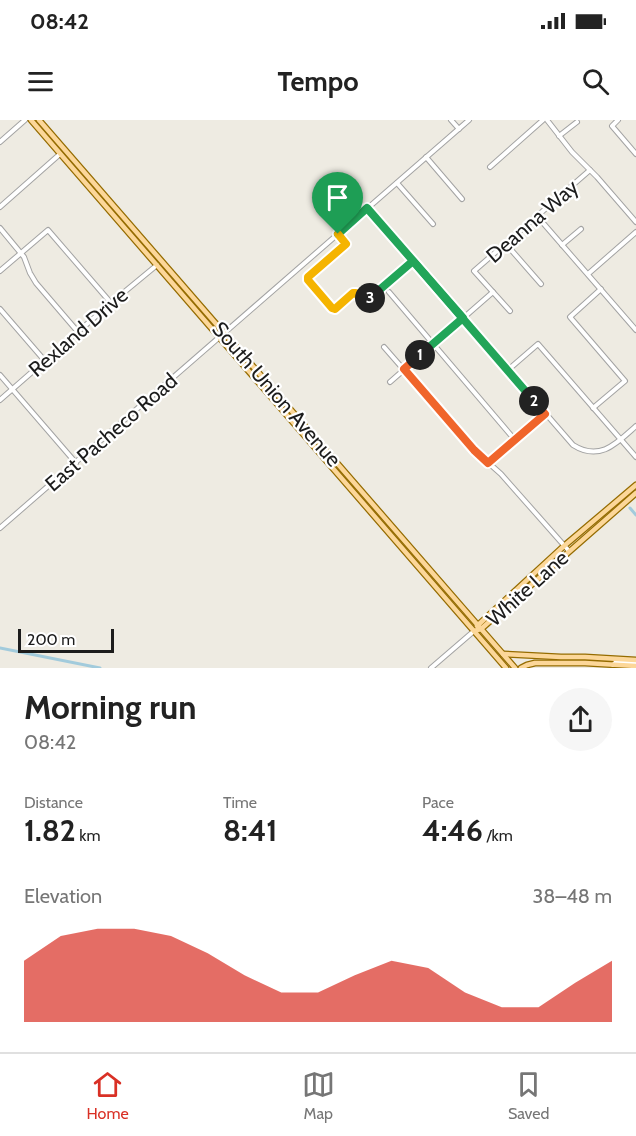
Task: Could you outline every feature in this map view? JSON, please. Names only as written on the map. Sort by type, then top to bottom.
[{"type":"main road","points":[[31,120],[132,237],[140,242],[160,264]]},
{"type":"main road","name":"South Union Avenue","points":[[39,120],[160,264],[515,668]]},
{"type":"main road","points":[[60,154],[67,156],[82,174],[90,179]]},
{"type":"main road","name":"South Union Avenue","points":[[160,264],[187,291],[349,487],[508,668]]},
{"type":"main road","points":[[315,447],[320,448],[335,466],[338,465]]},
{"type":"main road","points":[[349,487],[352,485],[367,503],[373,506]]},
{"type":"main road","name":"White Lane","points":[[479,627],[564,546],[636,485]]},
{"type":"main road","name":"White Lane","points":[[474,631],[636,493]]},
{"type":"main road","points":[[383,526],[388,527],[404,546],[407,545]]},
{"type":"main road","points":[[418,566],[422,566],[435,581],[442,585]]},
{"type":"main road","points":[[503,654],[585,657],[636,663]]},
{"type":"main road","points":[[521,668],[535,663],[613,665],[636,663]]},
{"type":"street","points":[[0,142],[25,120]]},
{"type":"street","points":[[451,120],[459,129]]},
{"type":"street","name":"East Pacheco Road","points":[[0,528],[469,120]]},
{"type":"street","points":[[490,167],[545,120],[636,222]]},
{"type":"street","points":[[618,120],[612,126],[636,154]]},
{"type":"street","points":[[559,136],[577,121]]},
{"type":"street","points":[[0,207],[60,154]]},
{"type":"street","points":[[426,157],[462,199]]},
{"type":"street","name":"Deanna Way","points":[[493,292],[474,271],[590,170]]},
{"type":"street","points":[[397,183],[433,224]]},
{"type":"street","points":[[367,208],[569,441],[581,449],[591,452],[599,451],[609,448],[636,426]]},
{"type":"street","points":[[537,216],[636,330]]},
{"type":"street","points":[[0,228],[21,253],[36,284],[78,332]]},
{"type":"street","points":[[562,245],[581,229]]},
{"type":"street","points":[[0,271],[48,230],[111,303]]},
{"type":"street","points":[[588,274],[636,232]]},
{"type":"street","points":[[339,233],[346,244],[308,277],[308,280],[332,308],[335,309],[353,293],[366,302],[413,261]]},
{"type":"street","points":[[506,244],[541,284]]},
{"type":"street","name":"Rexland Drive","points":[[0,399],[160,264]]},
{"type":"street","points":[[593,408],[625,381],[570,316],[601,289]]},
{"type":"street","points":[[388,292],[515,440]]},
{"type":"street","points":[[390,382],[493,292],[510,311]]},
{"type":"street","points":[[0,309],[45,361]]},
{"type":"street","points":[[508,370],[538,344],[636,457]]},
{"type":"street","points":[[384,347],[474,450],[501,474],[568,551]]},
{"type":"street","points":[[0,375],[76,463]]},
{"type":"street","points":[[488,463],[545,414]]},
{"type":"street","points":[[431,668],[474,631]]},
{"type":"waterway","points":[[630,508],[636,515]]},
{"type":"waterway","points":[[0,648],[100,668]]},
{"type":"route","points":[[338,234],[346,244],[308,277],[308,280],[332,308],[335,309],[353,293],[366,302],[413,261],[545,414],[488,463],[483,459],[404,369],[463,318],[367,208],[338,234]]}]
